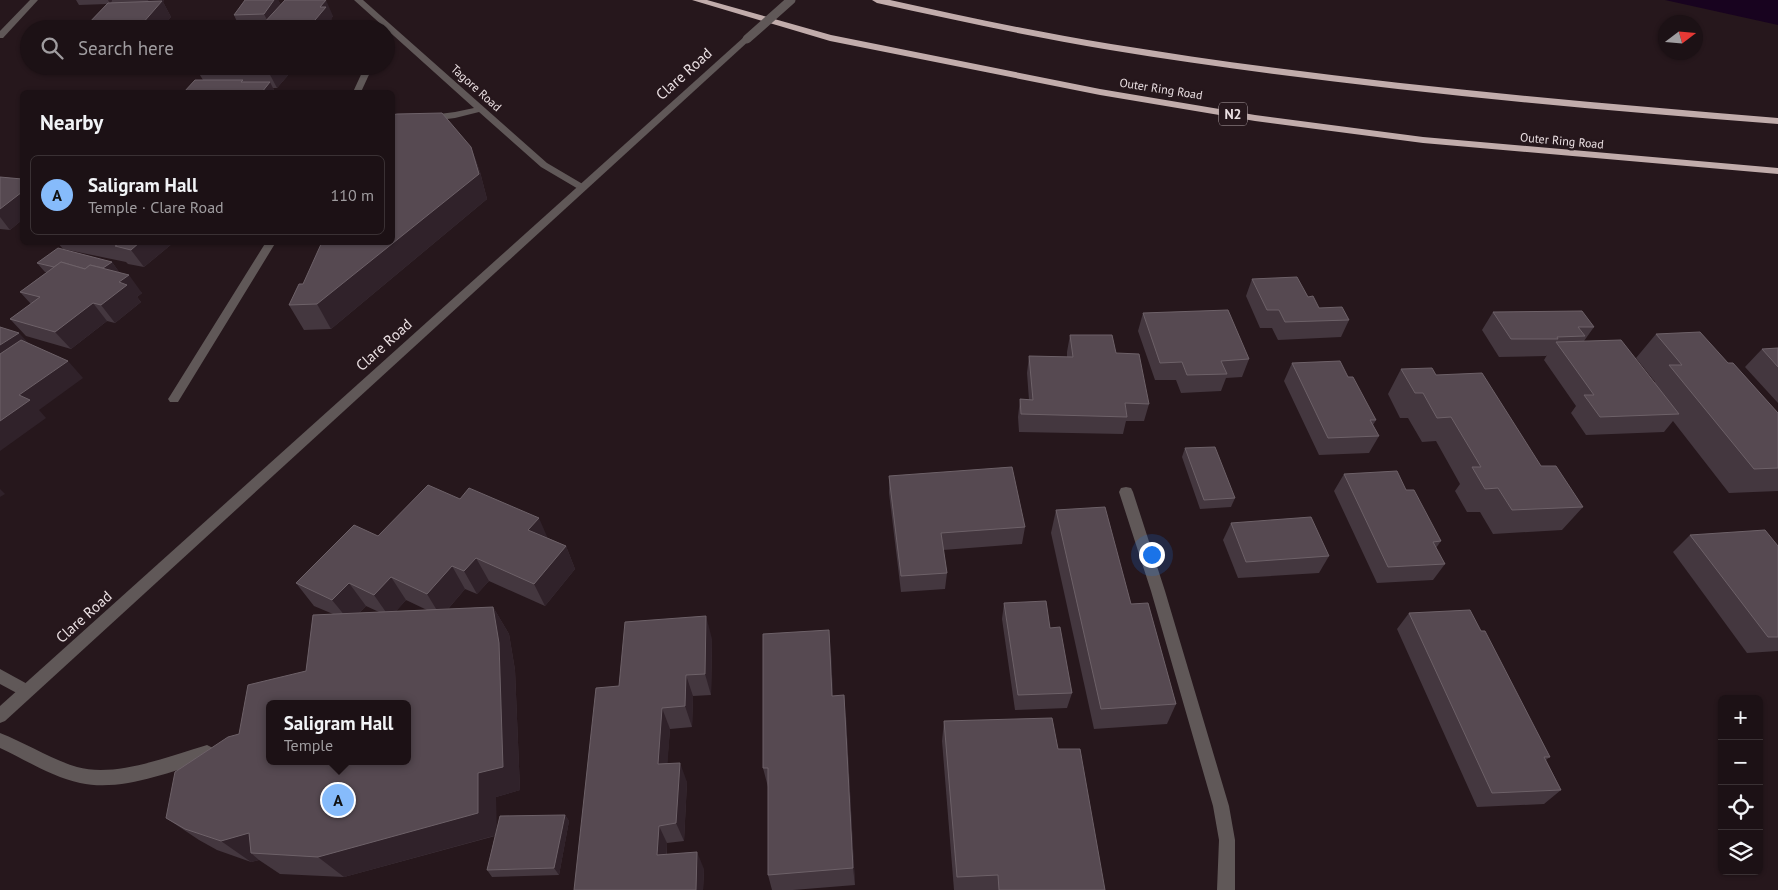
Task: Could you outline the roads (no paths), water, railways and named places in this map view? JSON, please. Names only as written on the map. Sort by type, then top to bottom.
[{"type":"highway","name":"Outer Ring Road","points":[[697,0],[830,38],[1100,92],[1255,118],[1423,140],[1778,171]]},
{"type":"highway","points":[[877,0],[973,21],[1109,47],[1283,73],[1508,99],[1778,121]]},
{"type":"street","points":[[0,36],[34,0]]},
{"type":"street","name":"Tagore Road","points":[[358,0],[381,20]]},
{"type":"street","name":"Clare Road","points":[[0,716],[791,0]]},
{"type":"street","name":"Tagore Road","points":[[395,33],[544,165],[583,188]]},
{"type":"street","points":[[358,90],[365,75]]},
{"type":"street","points":[[395,123],[454,115],[480,109]]},
{"type":"street","points":[[174,400],[269,245]]},
{"type":"street","points":[[1126,492],[1158,591],[1221,806],[1227,840],[1226,890]]},
{"type":"street","points":[[0,676],[26,691]]},
{"type":"street","points":[[0,740],[69,772],[87,777],[130,772],[208,753]]},
{"type":"place","name":"Saligram Hall","points":[[338,800]]}]
